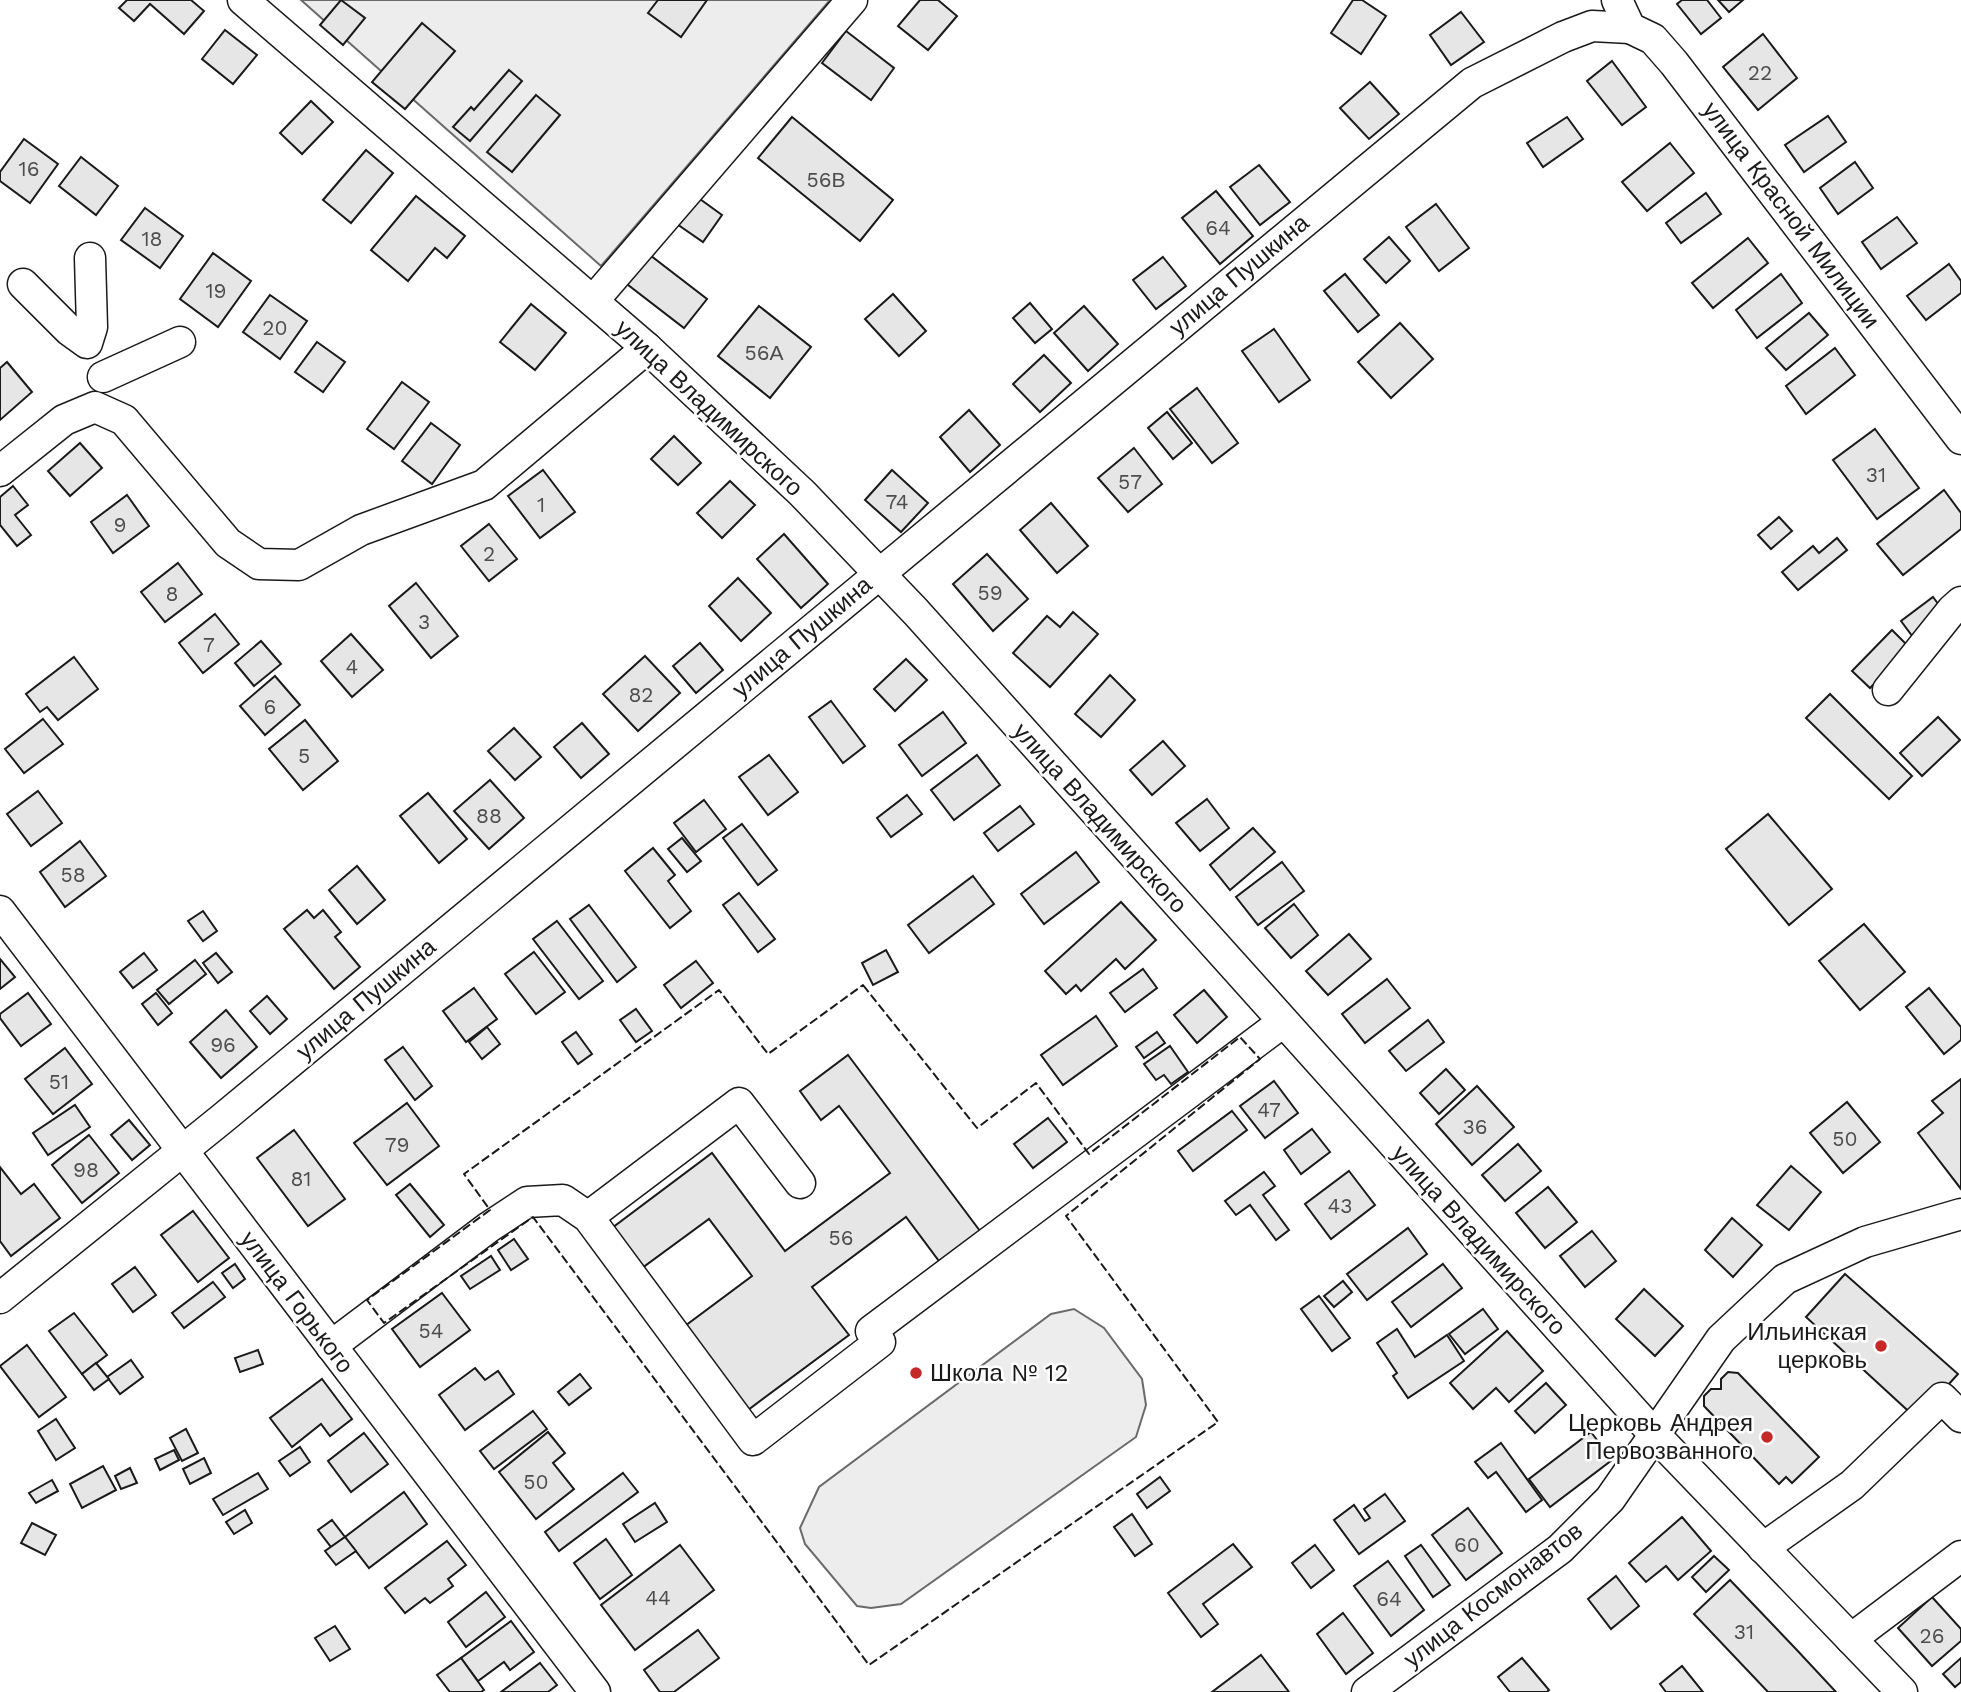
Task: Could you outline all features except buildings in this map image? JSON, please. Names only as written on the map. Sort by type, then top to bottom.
[{"type":"street","name":"улица Владимирского","points":[[243,0],[648,348],[802,493],[879,573],[1654,1434],[1902,1692]]},
{"type":"street","points":[[593,301],[852,0]]},
{"type":"street","points":[[1617,0],[1630,28]]},
{"type":"street","name":"улица Пушкина","points":[[0,1298],[223,1118],[1472,83],[1563,37],[1592,26],[1630,28]]},
{"type":"street","name":"улица Красной Милиции","points":[[1630,28],[1653,39],[1674,63],[1961,439]]},
{"type":"street","points":[[87,343],[92,327],[90,258]]},
{"type":"street","points":[[23,284],[69,330],[87,343],[103,377],[95,407]]},
{"type":"street","points":[[103,377],[180,342]]},
{"type":"street","points":[[0,471],[64,420],[95,407],[124,420],[228,543],[259,564],[299,565],[361,530],[484,485],[648,348]]},
{"type":"street","points":[[1888,690],[1961,602]]},
{"type":"street","name":"улица Горького","points":[[0,911],[595,1692]]},
{"type":"street","points":[[331,1346],[489,1227],[527,1202],[563,1200],[588,1217],[754,1440],[880,1342],[872,1331],[1283,1022]]},
{"type":"street","points":[[588,1217],[739,1103],[800,1182]]},
{"type":"street","name":"улица Космонавтов","points":[[1367,1692],[1560,1549],[1610,1499],[1721,1339],[1785,1279],[1865,1242],[1961,1214]]},
{"type":"street","points":[[1763,1548],[1852,1485],[1942,1398],[1961,1417]]},
{"type":"street","points":[[1852,1639],[1961,1556]]},
{"type":"shaded area","points":[[301,0],[830,0],[601,266]]},
{"type":"shaded area","points":[[1074,1309],[1104,1328],[1142,1379],[1146,1405],[1136,1437],[901,1604],[871,1608],[857,1606],[805,1544],[800,1528],[819,1487],[1051,1314]]},
{"type":"fence","points":[[863,985],[977,1128],[1036,1083],[1089,1154],[1240,1037],[1260,1059],[1066,1216],[1218,1422],[869,1665],[533,1217],[384,1323],[367,1300],[490,1210],[464,1174],[719,990],[768,1054],[863,985]]},
{"type":"place","name":"Ильинская церковь","points":[[1881,1346]]},
{"type":"place","name":"Школа № 12","points":[[916,1373]]},
{"type":"place","name":"Церковь Андрея Первозванного","points":[[1767,1437]]}]
